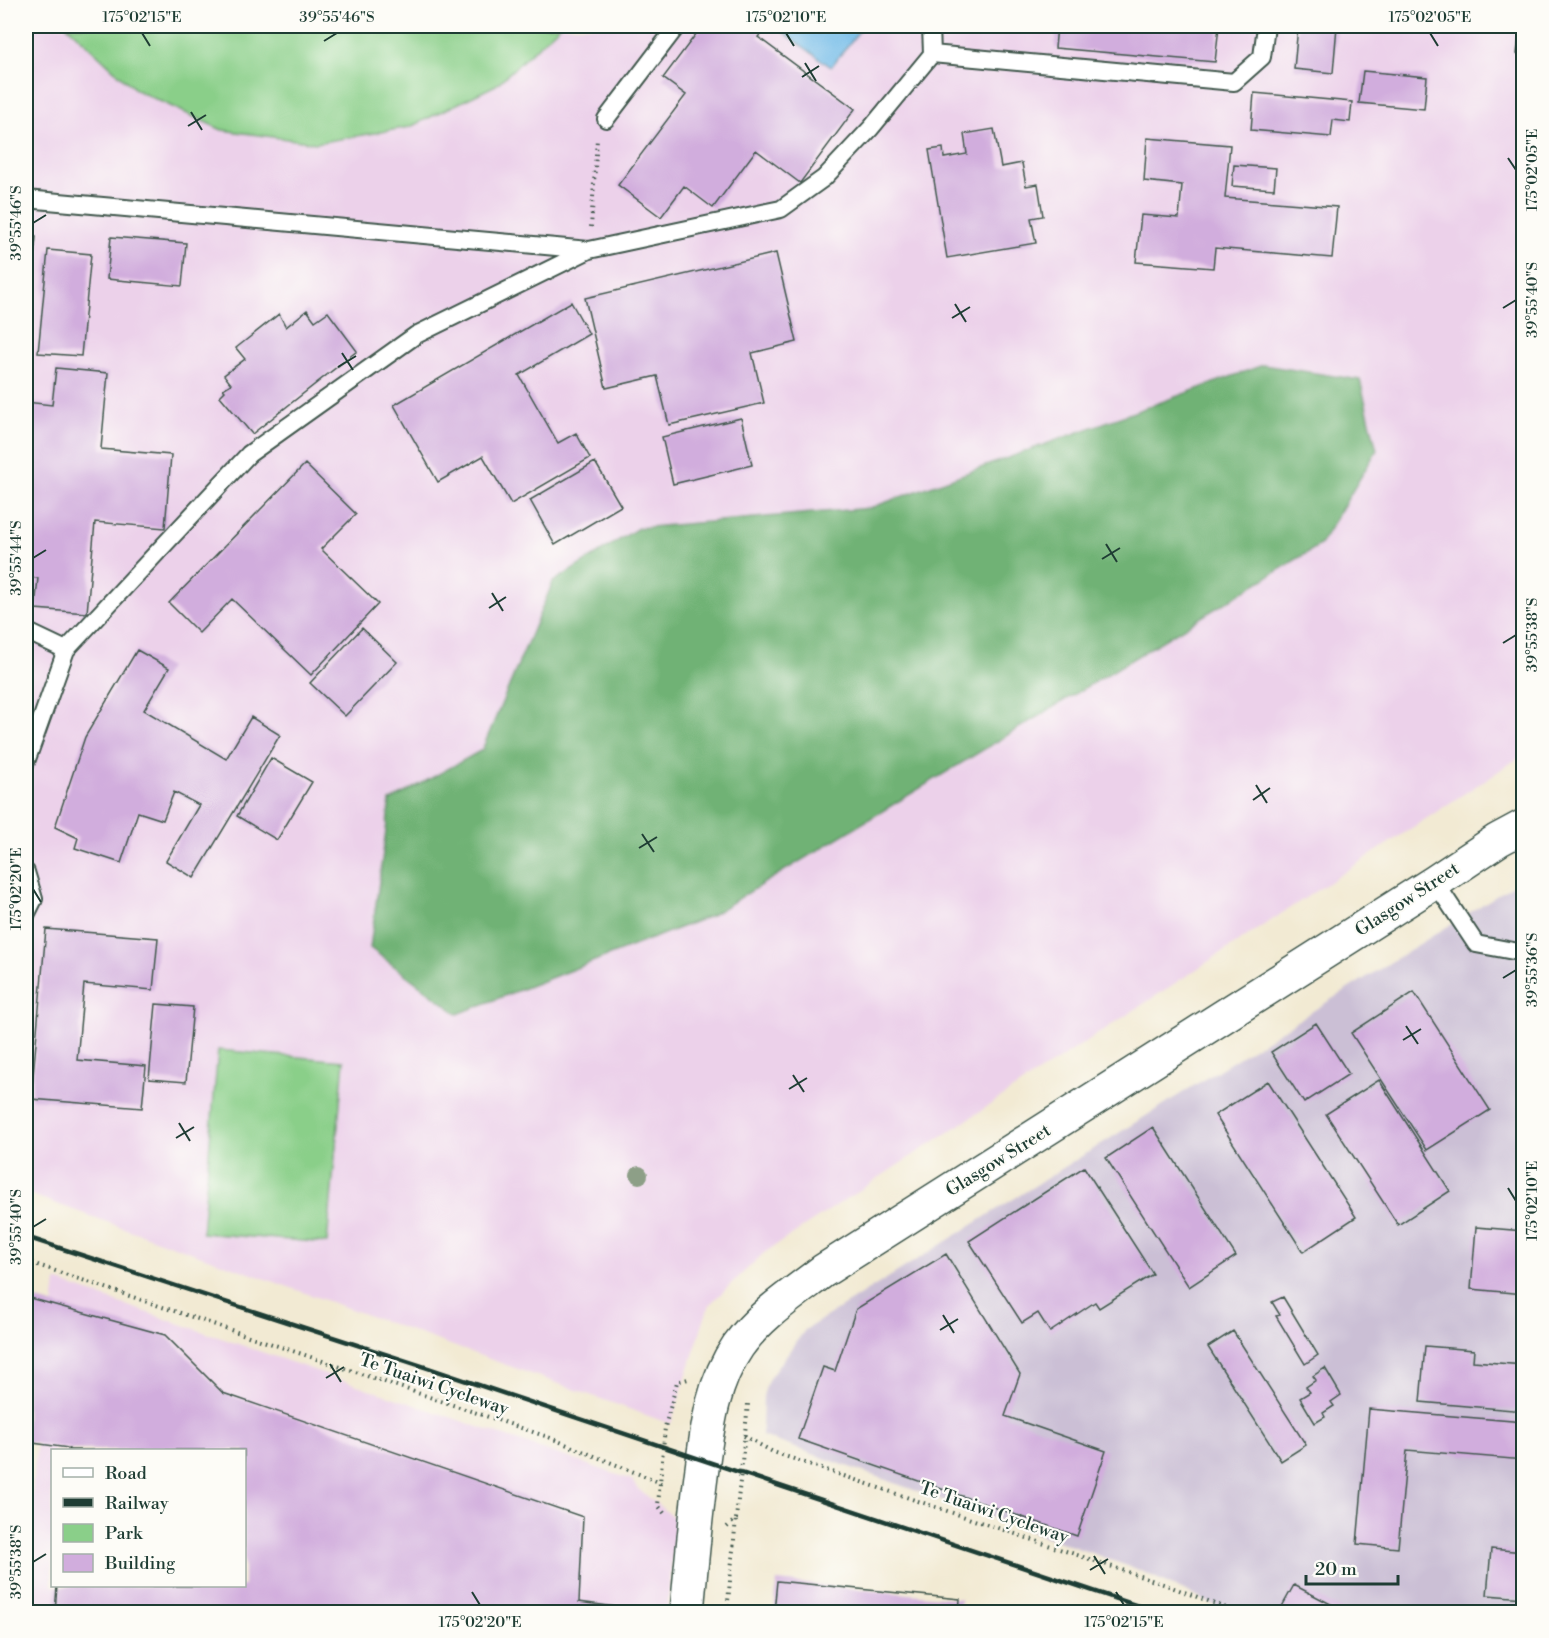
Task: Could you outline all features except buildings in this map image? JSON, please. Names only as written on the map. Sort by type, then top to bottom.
[{"type":"main road","name":"Glasgow Street","points":[[687,1612],[705,1437],[714,1397],[725,1366],[739,1345],[766,1315],[823,1271],[1511,833],[1524,819]]},
{"type":"lane","points":[[606,119],[677,26]]},
{"type":"lane","points":[[26,762],[66,650],[249,454],[416,335],[590,250],[781,209],[824,178],[871,128],[932,54],[931,26]]},
{"type":"lane","points":[[932,54],[1234,82],[1262,57],[1266,26]]},
{"type":"lane","points":[[26,199],[590,250]]},
{"type":"lane","points":[[26,632],[66,650]]},
{"type":"lane","points":[[26,872],[34,899],[26,915]]},
{"type":"lane","points":[[1435,882],[1476,944],[1524,953]]},
{"type":"path","points":[[590,250],[597,137],[606,119]]},
{"type":"path","name":"Te Tuaiwi Cycleway","points":[[26,1261],[548,1437],[661,1484]]},
{"type":"path","points":[[666,1517],[658,1505],[665,1427],[677,1382],[685,1380]]},
{"type":"path","points":[[673,1397],[679,1398]]},
{"type":"path","points":[[727,1612],[749,1400]]},
{"type":"path","name":"Te Tuaiwi Cycleway","points":[[744,1436],[773,1452],[1166,1585],[1237,1612]]},
{"type":"path","points":[[728,1526],[736,1519]]},
{"type":"shaded area","points":[[26,26],[1523,26],[1523,755],[764,1253],[709,1305],[671,1424],[26,1193]]},
{"type":"shaded area","points":[[1523,879],[1523,1612],[1229,1612],[1139,1570],[762,1436],[763,1396],[768,1380],[805,1330]]},
{"type":"shaded area","points":[[56,1281],[632,1480],[637,1488],[676,1519],[667,1612],[26,1612],[33,1478]]},
{"type":"green space","points":[[67,26],[560,26],[496,85],[410,127],[316,143],[222,130],[136,90]]},
{"type":"green space","points":[[1263,365],[1360,380],[1377,450],[1320,545],[710,916],[458,1014],[370,948],[390,801],[482,750],[553,582],[638,528],[870,508]]},
{"type":"green space","points":[[218,1050],[344,1061],[327,1243],[202,1233]]},
{"type":"water","points":[[775,26],[863,26],[831,67]]},
{"type":"railway","points":[[26,1237],[431,1369],[1156,1612]]}]
